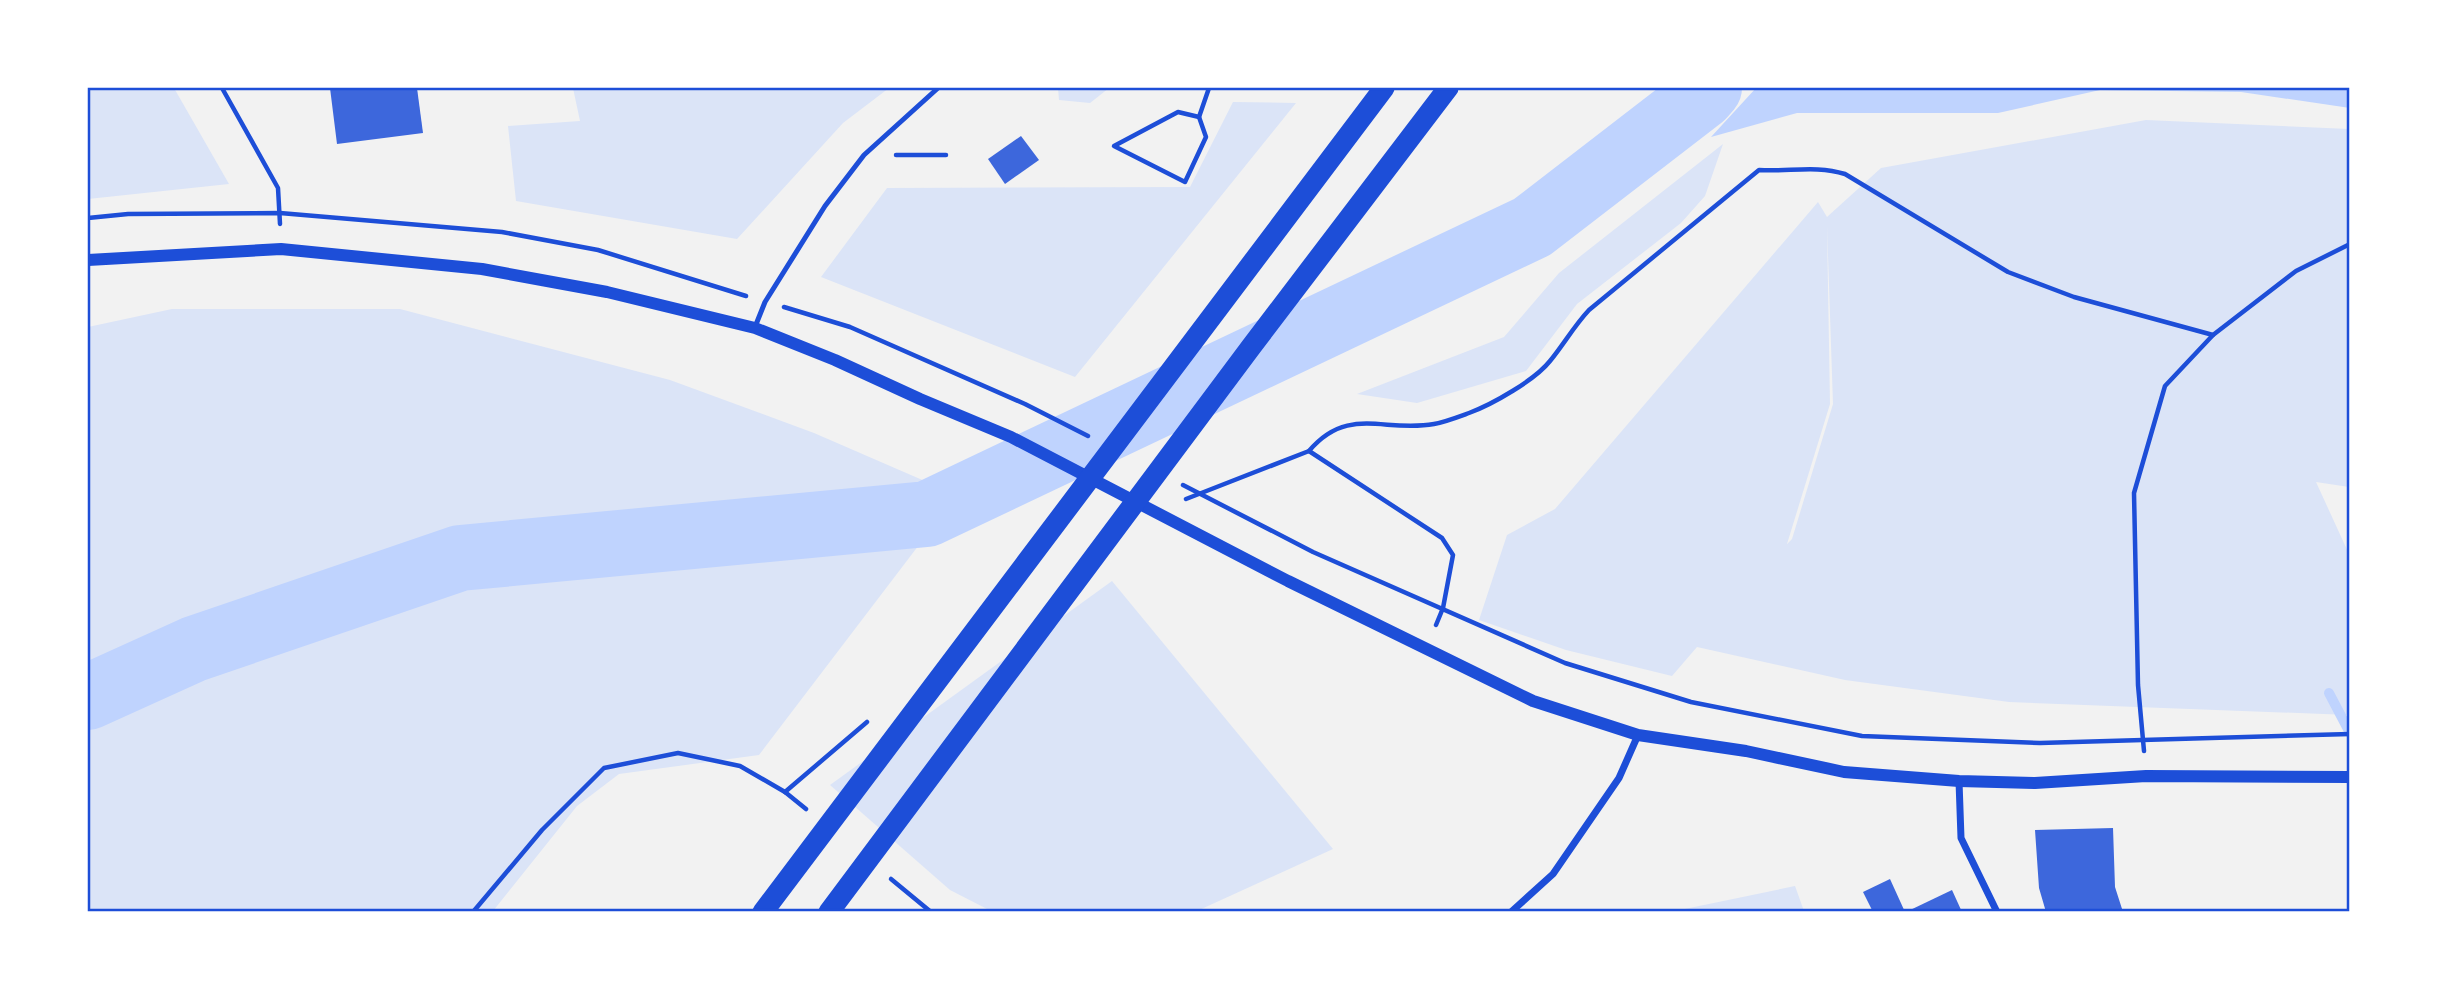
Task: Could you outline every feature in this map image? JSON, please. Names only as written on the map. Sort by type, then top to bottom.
[{"type":"highway","points":[[763,912],[1384,88]]},
{"type":"highway","points":[[829,912],[1234,369],[1448,88]]},
{"type":"street","points":[[88,260],[281,249],[482,269],[607,292],[755,328],[1011,437],[1288,581],[1533,701],[1639,735],[1746,751],[1844,772],[1959,781],[2035,783],[2146,776],[2350,776]]},
{"type":"street","points":[[1511,912],[1553,874],[1619,778],[1639,735]]},
{"type":"street","points":[[1959,781],[1961,838],[1997,912]]},
{"type":"lane","points":[[755,328],[765,302],[825,206],[864,155],[938,88]]},
{"type":"path","points":[[222,88],[278,188],[280,213]]},
{"type":"path","points":[[1199,117],[1178,112],[1114,146],[1185,182],[1206,137],[1199,117],[1209,88]]},
{"type":"path","points":[[864,155],[946,155]]},
{"type":"path","points":[[1445,600],[1453,555],[1442,538],[1309,451],[1322,436],[1351,423],[1400,426],[1434,424],[1472,412],[1519,386],[1549,363],[1575,324],[1589,310],[1759,170],[1782,172],[1825,168],[1845,174],[2008,272],[2074,297],[2213,335]]},
{"type":"path","points":[[88,218],[128,214],[280,213],[502,232],[586,247],[850,327],[1025,404]]},
{"type":"path","points":[[2146,776],[2138,685],[2134,493],[2165,386],[2213,335],[2296,271],[2350,244]]},
{"type":"path","points":[[1313,552],[1565,663],[1690,702],[1861,736],[2040,743],[2350,734]]},
{"type":"path","points":[[785,792],[869,720]]},
{"type":"path","points":[[473,912],[542,830],[604,768],[678,753],[740,766]]},
{"type":"shaded area","points":[[88,88],[174,88],[229,184],[88,199]]},
{"type":"shaded area","points":[[573,88],[889,88],[843,123],[737,239],[516,201],[508,126],[580,121]]},
{"type":"shaded area","points":[[1058,88],[1109,88],[1090,103],[1059,100]]},
{"type":"shaded area","points":[[1233,102],[1296,103],[1075,377],[821,277],[887,188],[1190,187]]},
{"type":"shaded area","points":[[2146,120],[2349,129],[2349,487],[2316,482],[2349,554],[2349,715],[2009,702],[1845,680],[1697,647],[1672,676],[1566,650],[1479,620],[1507,535],[1555,509],[1818,202],[1827,217],[1881,168]],"holes":[[[1827,226],[1833,404],[1792,539],[1787,544],[1830,404]]]},
{"type":"shaded area","points":[[1723,144],[1705,196],[1681,223],[1577,304],[1526,371],[1417,403],[1357,394],[1504,337],[1559,273]]},
{"type":"shaded area","points":[[172,309],[400,309],[670,380],[814,433],[957,495],[759,755],[619,774],[577,806],[493,911],[88,911],[88,327]]},
{"type":"shaded area","points":[[1112,581],[1333,849],[1197,911],[991,911],[950,890],[830,785]]},
{"type":"shaded area","points":[[1795,886],[1804,911],[1675,911]]},
{"type":"water","points":[[1756,88],[2349,88],[2350,108],[2241,92],[2100,90],[1998,113],[1797,113],[1711,137]]},
{"type":"building","points":[[330,88],[417,88],[423,133],[337,144]]},
{"type":"building","points":[[1021,136],[1039,160],[1005,184],[988,159]]},
{"type":"building","points":[[2113,828],[2115,887],[2123,912],[2046,912],[2039,888],[2035,830]]},
{"type":"building","points":[[1890,879],[1905,912],[1873,912],[1863,892]]},
{"type":"building","points":[[1952,890],[1962,912],[1906,912]]},
{"type":"waterway","points":[[88,697],[194,649],[460,558],[927,514],[1532,227],[1709,88]]},
{"type":"waterway","points":[[2329,693],[2350,733]]}]
